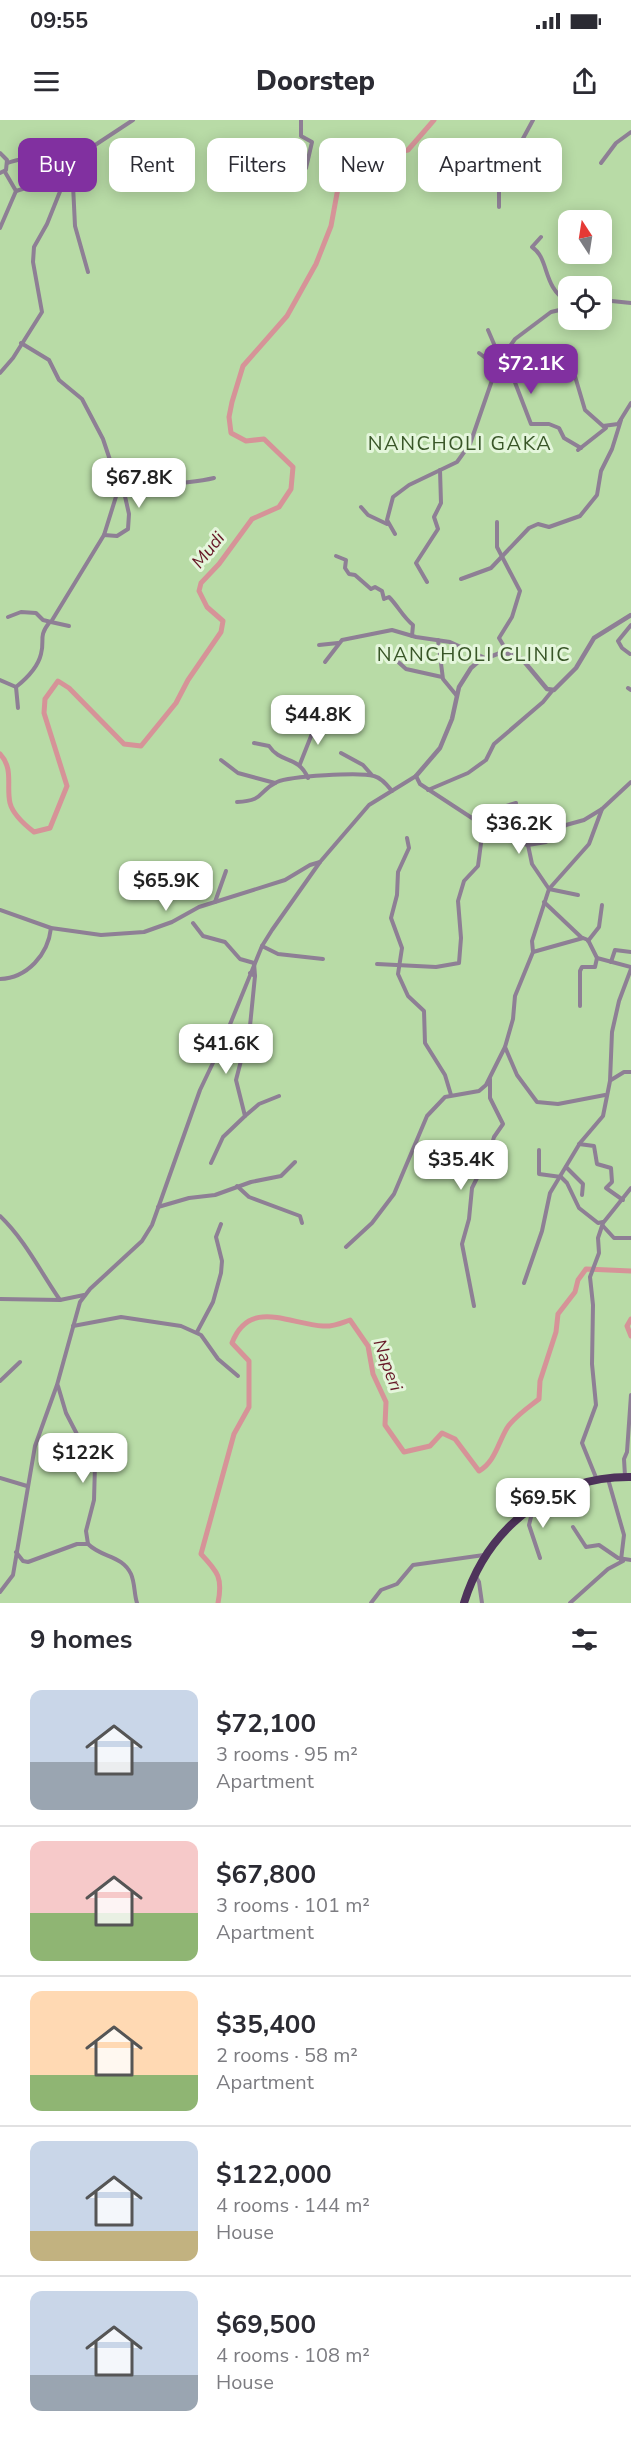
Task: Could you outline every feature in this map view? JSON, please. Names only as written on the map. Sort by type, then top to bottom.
[{"type":"highway","points":[[464,1603],[485,1555],[503,1532],[530,1508],[556,1492],[597,1480],[628,1477]]},
{"type":"street","points":[[97,144],[133,120]]},
{"type":"street","points":[[301,120],[301,136],[305,138]]},
{"type":"street","points":[[498,207],[499,175],[513,157],[533,120]]},
{"type":"street","points":[[601,163],[616,143],[631,132]]},
{"type":"street","points":[[307,139],[312,142],[307,164]]},
{"type":"street","points":[[0,153],[7,158],[8,163]]},
{"type":"street","points":[[0,228],[16,191],[3,172],[8,163],[18,160]]},
{"type":"street","points":[[0,373],[42,312],[33,262],[34,247],[47,224],[59,192]]},
{"type":"street","points":[[73,192],[75,226],[88,273]]},
{"type":"street","points":[[541,237],[532,247],[540,253],[554,291],[558,294]]},
{"type":"street","points":[[612,301],[631,303]]},
{"type":"street","points":[[395,534],[387,519],[393,497],[408,484],[457,462],[473,439],[498,363],[504,354],[517,337],[545,316],[558,311]]},
{"type":"street","points":[[488,330],[494,344],[494,357]]},
{"type":"street","points":[[21,343],[49,360],[59,381],[82,399],[103,439],[119,487],[124,492],[129,514],[128,529],[120,535],[104,535]]},
{"type":"street","points":[[479,354],[487,360],[504,354]]},
{"type":"street","points":[[504,354],[531,424],[559,428],[564,438],[580,449],[621,420]]},
{"type":"street","points":[[569,356],[586,412],[607,428]]},
{"type":"street","points":[[461,579],[489,570],[529,528],[538,524],[549,526],[582,515],[597,495],[601,471],[612,449],[621,420],[631,403]]},
{"type":"street","points":[[427,582],[416,563],[438,529],[434,517],[441,503],[440,470]]},
{"type":"street","points":[[124,492],[141,494],[165,485],[191,484],[214,478]]},
{"type":"street","points":[[16,687],[36,668],[41,653],[41,635],[104,535],[119,487]]},
{"type":"street","points":[[361,507],[368,515],[390,525]]},
{"type":"street","points":[[497,522],[497,545],[520,591],[512,617],[499,638],[508,653]]},
{"type":"street","points":[[336,556],[346,560],[345,568],[349,574],[355,574],[371,589],[375,587],[382,591],[384,599],[389,597],[400,608],[404,618],[412,625],[412,636]]},
{"type":"street","points":[[8,617],[21,612],[36,613],[50,623],[69,626]]},
{"type":"street","points":[[427,790],[468,773],[486,760],[494,744],[543,702],[576,668],[594,638],[631,615]]},
{"type":"street","points":[[630,654],[622,648],[618,641],[631,625]]},
{"type":"street","points":[[319,645],[338,644],[351,637],[393,630],[412,636],[450,642],[485,658]]},
{"type":"street","points":[[438,640],[442,677],[446,685],[457,696]]},
{"type":"street","points":[[325,662],[338,644]]},
{"type":"street","points":[[0,1592],[12,1578],[35,1446],[57,1385],[76,1313],[85,1295],[142,1241],[152,1226],[200,1090],[222,1044],[262,946],[320,862],[369,805],[416,776],[444,740],[457,696],[471,668],[485,658],[508,653],[522,659],[547,689],[552,691]]},
{"type":"street","points":[[396,660],[406,669],[442,677]]},
{"type":"street","points":[[0,680],[16,687]]},
{"type":"street","points":[[16,687],[18,708]]},
{"type":"street","points":[[300,764],[317,721]]},
{"type":"street","points":[[254,743],[268,747],[275,755],[300,764],[308,778]]},
{"type":"street","points":[[341,753],[363,765],[371,775]]},
{"type":"street","points":[[221,760],[238,773],[275,783],[308,778],[371,775],[381,779],[392,791]]},
{"type":"street","points":[[416,776],[427,790],[499,838],[528,845],[546,842],[566,825],[584,820],[602,808],[631,782]]},
{"type":"street","points":[[237,802],[257,800],[275,783]]},
{"type":"street","points":[[475,820],[480,814],[516,803]]},
{"type":"street","points":[[346,1247],[372,1223],[394,1194],[427,1116],[451,1095],[478,1090],[490,1079],[505,1047],[513,1019],[515,996],[533,952],[532,941],[549,889],[589,844],[602,808]]},
{"type":"street","points":[[377,964],[436,967],[459,963],[461,938],[459,901],[464,881],[478,867],[483,828]]},
{"type":"street","points":[[407,838],[409,848],[398,872],[397,895],[391,917],[402,948],[397,972],[408,996],[424,1011],[425,1043],[445,1075],[451,1095]]},
{"type":"street","points":[[528,845],[533,866],[549,889],[578,895]]},
{"type":"street","points":[[0,910],[51,928],[101,935],[144,932],[215,902],[285,879],[320,862]]},
{"type":"street","points":[[215,902],[226,871]]},
{"type":"street","points":[[544,902],[588,941],[597,958],[596,966],[582,967],[580,970],[580,1006]]},
{"type":"street","points":[[588,941],[599,927],[602,906]]},
{"type":"street","points":[[193,923],[203,936],[225,942],[240,960],[254,963]]},
{"type":"street","points":[[0,979],[14,977],[36,962],[47,947],[51,928]]},
{"type":"street","points":[[533,952],[583,938]]},
{"type":"street","points":[[262,946],[278,954],[323,959]]},
{"type":"street","points":[[611,962],[615,950],[631,952]]},
{"type":"street","points":[[524,1283],[542,1231],[547,1200],[579,1144],[603,1116],[605,1095],[610,1081],[612,1032],[619,1001],[631,968],[597,958]]},
{"type":"street","points":[[244,1116],[236,1080],[250,1026],[255,976],[254,963]]},
{"type":"street","points":[[250,973],[255,976]]},
{"type":"street","points":[[505,1047],[516,1075],[537,1102],[558,1104],[605,1095]]},
{"type":"street","points":[[610,1081],[624,1071],[631,1072]]},
{"type":"street","points":[[474,1306],[462,1244],[469,1219],[472,1188],[502,1124],[490,1098],[490,1079]]},
{"type":"street","points":[[212,1163],[223,1137],[244,1116],[259,1104],[279,1096]]},
{"type":"street","points":[[579,1144],[594,1146],[597,1164],[611,1168],[612,1182],[606,1188],[623,1200]]},
{"type":"street","points":[[539,1150],[539,1174],[561,1177],[579,1208],[598,1223],[603,1224],[614,1238],[630,1240]]},
{"type":"street","points":[[158,1207],[188,1198],[215,1195],[237,1186],[281,1176],[295,1162]]},
{"type":"street","points":[[566,1167],[583,1184],[582,1196]]},
{"type":"street","points":[[237,1186],[249,1197],[300,1216],[302,1223]]},
{"type":"street","points":[[597,1480],[582,1443],[596,1405],[591,1275],[599,1253],[598,1238],[603,1224],[631,1188]]},
{"type":"street","points":[[0,1216],[21,1238],[27,1251],[60,1300]]},
{"type":"street","points":[[197,1332],[213,1302],[221,1273],[222,1261],[216,1237],[221,1224]]},
{"type":"street","points":[[0,1299],[60,1300],[85,1295]]},
{"type":"street","points":[[74,1326],[121,1317],[181,1326],[197,1332],[218,1359],[238,1376]]},
{"type":"street","points":[[0,1381],[20,1362]]},
{"type":"street","points":[[57,1385],[66,1413],[81,1442],[92,1454],[95,1465],[94,1500],[86,1531],[88,1544]]},
{"type":"street","points":[[628,1477],[624,1459],[627,1452],[631,1395]]},
{"type":"street","points":[[0,1478],[27,1486]]},
{"type":"street","points":[[608,1478],[624,1535],[623,1560]]},
{"type":"street","points":[[530,1508],[532,1513],[529,1525],[540,1558]]},
{"type":"street","points":[[573,1527],[585,1546],[599,1545],[623,1560]]},
{"type":"street","points":[[16,1552],[23,1561],[28,1562],[77,1544],[88,1544],[98,1552],[124,1563],[132,1577],[137,1603]]},
{"type":"street","points":[[370,1603],[381,1590],[397,1584],[413,1565],[485,1555]]},
{"type":"street","points":[[570,1603],[608,1569],[623,1560],[631,1560]]},
{"type":"street","points":[[475,1575],[479,1582],[482,1603]]},
{"type":"waterway","name":"Mudi","points":[[0,754],[7,766],[9,797],[14,812],[34,832],[50,828],[67,786],[44,713],[45,699],[58,681],[69,688],[124,744],[141,746],[176,703],[188,680],[221,632],[223,621],[207,607],[199,591],[201,583],[219,564],[252,519],[279,507],[291,489],[293,467],[264,439],[246,441],[231,433],[229,417],[243,366],[287,316],[316,264],[331,226],[338,188],[345,172],[361,159],[408,150],[434,120]]},
{"type":"waterway","name":"Naperi","points":[[218,1603],[220,1587],[218,1576],[201,1554],[234,1434],[249,1407],[249,1361],[232,1343],[239,1329],[259,1317],[327,1326],[350,1320],[368,1346],[373,1374],[386,1402],[385,1425],[404,1452],[430,1446],[442,1433],[455,1439],[479,1471],[493,1457],[510,1424],[539,1399],[540,1381],[556,1332],[558,1314],[575,1292],[578,1280],[586,1269],[631,1271]]},
{"type":"waterway","name":"Naperi","points":[[631,1319],[627,1326],[631,1336]]},
{"type":"district","name":"NANCHOLI GAKA","points":[[460,443]]},
{"type":"district","name":"NANCHOLI CLINIC","points":[[474,654]]}]
